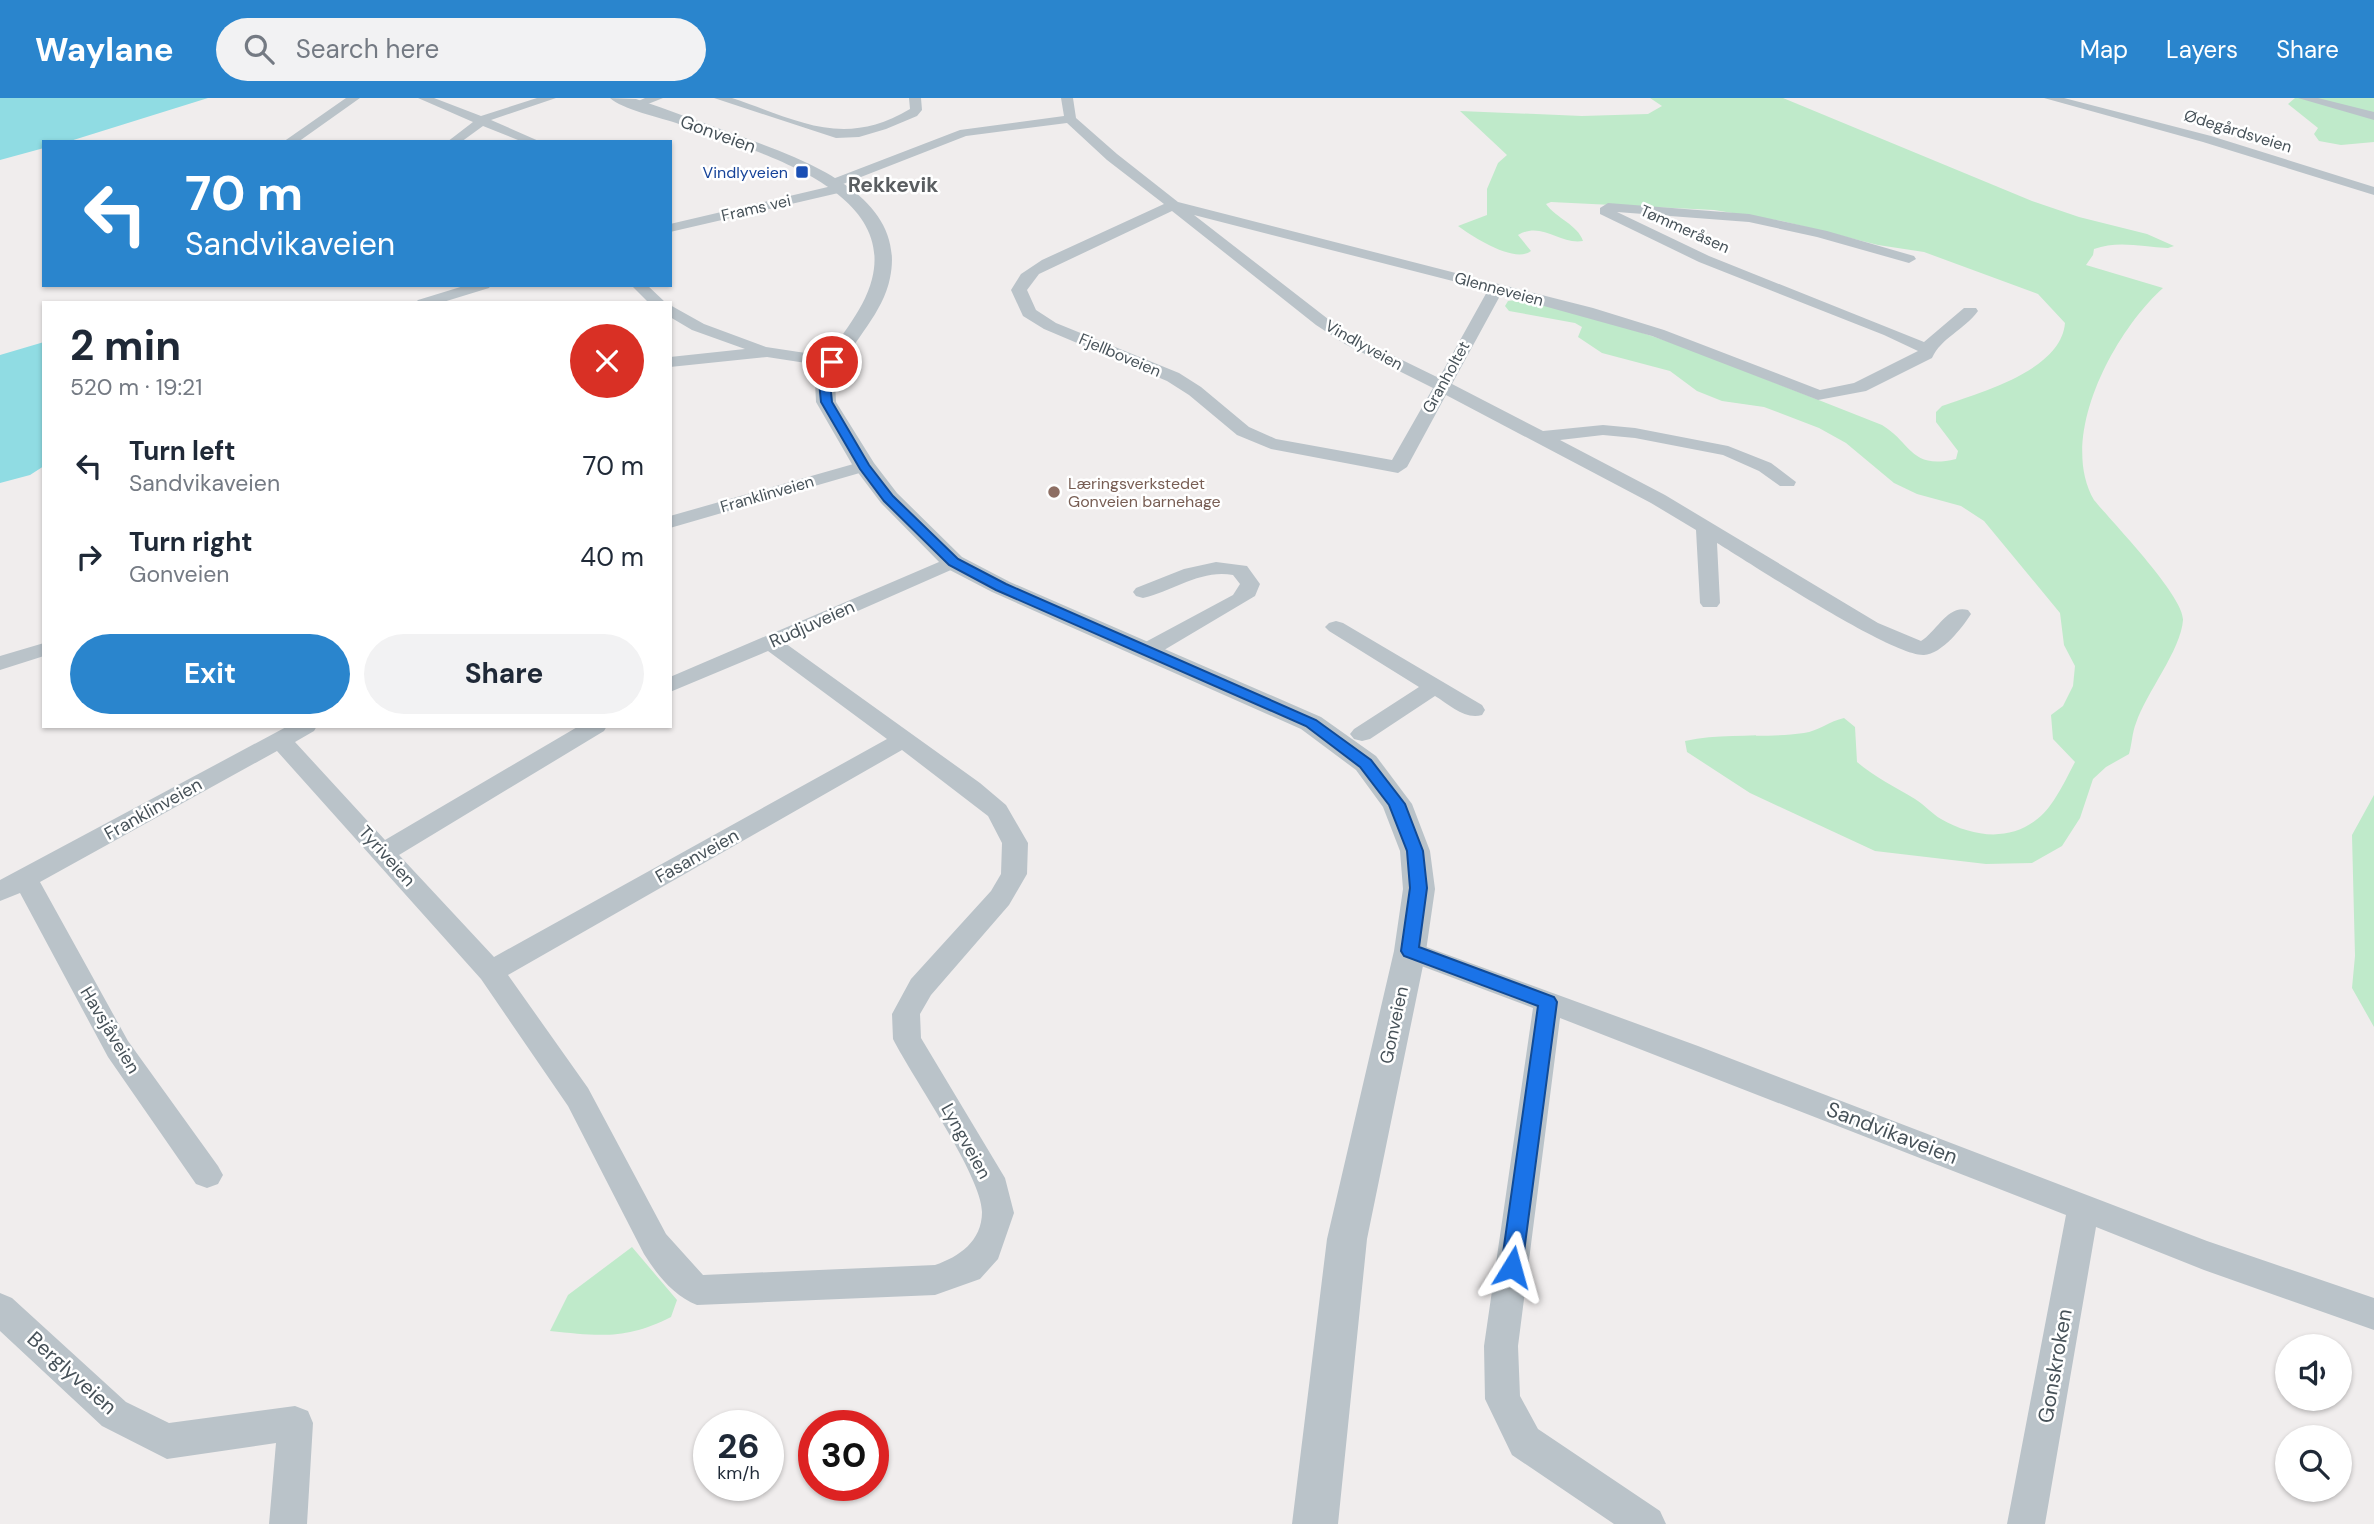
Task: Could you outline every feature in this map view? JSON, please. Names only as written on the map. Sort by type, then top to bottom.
[{"type":"street","points":[[292,140],[354,98]]},
{"type":"street","points":[[424,98],[530,140]]},
{"type":"street","points":[[456,140],[482,121],[499,113],[550,98]]},
{"type":"street","points":[[723,98],[826,134],[840,136],[913,113],[916,110],[915,98]]},
{"type":"street","points":[[839,186],[964,133],[1070,119],[1067,98]]},
{"type":"street","name":"Ødegårdsveien","points":[[2050,98],[2207,139],[2374,191]]},
{"type":"street","points":[[2304,98],[2374,116]]},
{"type":"street","name":"Gonveien","points":[[638,100],[793,161],[839,186],[864,209],[874,225],[881,245],[883,265],[867,312],[832,362],[825,382],[826,402],[864,467],[904,515],[953,562],[1001,587],[1311,723],[1366,763],[1397,804],[1415,851],[1419,888],[1410,951],[1347,1239],[1315,1524]]},
{"type":"street","name":"Vindlyveien","points":[[1070,119],[1112,157],[1322,322],[1351,341],[1441,385],[1706,527],[1871,627],[1922,649],[1936,641],[1961,614]]},
{"type":"street","name":"Frams vei","points":[[672,228],[839,186]]},
{"type":"street","name":"Glenneveien","points":[[1173,205],[1587,311],[1658,333],[1818,395],[1841,393],[1865,385],[1926,355],[1926,349]]},
{"type":"street","name":"Fjellboveien","points":[[1173,205],[1030,272],[1022,281],[1019,290],[1030,313],[1050,326],[1173,377],[1253,437],[1271,444],[1398,467]]},
{"type":"street","name":"Tømmeråsen","points":[[1909,259],[1837,237],[1767,221],[1686,211],[1608,207],[1605,211],[1704,258],[1867,322],[1926,349]]},
{"type":"street","points":[[430,301],[477,287]]},
{"type":"street","points":[[640,287],[657,301]]},
{"type":"street","name":"Granholtet","points":[[1398,467],[1496,289]]},
{"type":"street","points":[[672,311],[698,327],[767,352],[832,362]]},
{"type":"street","points":[[1926,349],[1937,338],[1961,324],[1970,311]]},
{"type":"street","points":[[672,362],[767,352]]},
{"type":"street","points":[[1540,437],[1603,430],[1635,433],[1728,451],[1765,467],[1787,482]]},
{"type":"street","name":"Franklinveien","points":[[672,521],[864,467]]},
{"type":"street","points":[[1706,527],[1710,603]]},
{"type":"street","name":"Rudjuveien","points":[[672,684],[953,562]]},
{"type":"street","points":[[1143,592],[1200,570],[1219,567],[1240,570],[1250,584],[1248,592],[1240,599],[1146,651]]},
{"type":"street","points":[[1336,627],[1474,710]]},
{"type":"street","name":"Lyngveien","points":[[492,972],[578,1097],[661,1256],[697,1290],[935,1280],[968,1268],[987,1249],[998,1213],[989,1178],[907,1039],[905,1014],[920,987],[1000,898],[1014,874],[1015,843],[997,811],[971,789],[770,642]]},
{"type":"street","points":[[0,663],[42,650]]},
{"type":"street","points":[[1362,734],[1437,687]]},
{"type":"street","name":"Franklinveien","points":[[12,885],[303,728]]},
{"type":"street","points":[[384,852],[593,728]]},
{"type":"street","name":"Fasanveien","points":[[492,972],[902,740]]},
{"type":"street","name":"Tyriveien","points":[[282,741],[492,972]]},
{"type":"street","name":"Havsjåveien","points":[[12,885],[118,1049],[206,1175]]},
{"type":"street","name":"Sandvikaveien","points":[[1410,951],[2204,1255],[2374,1314]]},
{"type":"street","points":[[1548,1002],[1501,1346],[1503,1399],[1525,1442],[1647,1524]]},
{"type":"street","name":"Gonskroken","points":[[2026,1524],[2084,1208]]},
{"type":"street","name":"Berglyveien","points":[[0,1309],[114,1414],[167,1441],[295,1423],[288,1524]]},
{"type":"green space","points":[[1650,98],[1783,98],[2032,201],[2079,217],[2147,234],[2174,246],[2103,246],[2094,249],[2086,265],[2163,288],[2127,330],[2110,357],[2087,416],[2082,446],[2084,474],[2094,500],[2146,559],[2172,594],[2183,620],[2181,632],[2141,711],[2129,754],[2106,767],[2093,779],[2080,818],[2062,846],[2032,863],[1986,864],[1875,851],[1750,793],[1687,752],[1685,741],[1804,733],[1844,718],[1855,727],[1857,762],[1919,801],[1941,819],[1956,827],[1987,834],[2017,831],[2031,824],[2054,800],[2075,762],[2053,739],[2051,715],[2063,706],[2073,686],[2075,666],[2064,645],[2060,613],[1984,521],[1961,506],[1917,494],[1894,483],[1846,443],[1819,428],[1764,407],[1722,401],[1697,391],[1670,371],[1602,353],[1578,337],[1582,327],[1575,323],[1509,311],[1505,306],[1508,301],[1524,299],[1622,326],[1687,348],[1882,425],[1913,453],[1929,461],[1956,459],[1958,451],[1936,422],[1936,412],[1942,406],[1997,386],[2034,367],[2060,340],[2065,323],[2038,294],[1924,252],[1878,245],[1782,221],[1714,210],[1551,202],[1546,204],[1577,230],[1583,241],[1527,231],[1518,235],[1531,251],[1524,254],[1505,252],[1458,226],[1487,215],[1487,189],[1498,163],[1507,155],[1460,111],[1582,116],[1648,114],[1662,106]]},
{"type":"green space","points":[[2295,98],[2374,98],[2374,142],[2341,145],[2319,141],[2314,134],[2318,128],[2288,104]]},
{"type":"green space","points":[[2374,795],[2374,1027],[2352,988],[2355,956],[2352,835]]},
{"type":"green space","points":[[632,1247],[677,1300],[671,1317],[626,1333],[583,1334],[550,1331],[568,1295]]},
{"type":"water","points":[[0,98],[208,98],[73,140],[42,140],[42,149],[0,160]]},
{"type":"water","points":[[42,343],[42,467],[30,475],[0,483],[0,355]]},
{"type":"place","name":"Vindlyveien","points":[[802,172]]},
{"type":"place","name":"Læringsverkstedet Gonveien barnehage","points":[[1054,492]]},
{"type":"district","name":"Rekkevik","points":[[893,185]]},
{"type":"route","points":[[832,362],[825,382],[826,402],[864,467],[904,515],[953,562],[1001,587],[1311,723],[1366,763],[1397,804],[1415,851],[1419,888],[1410,951],[1548,1002],[1512,1267]]}]
